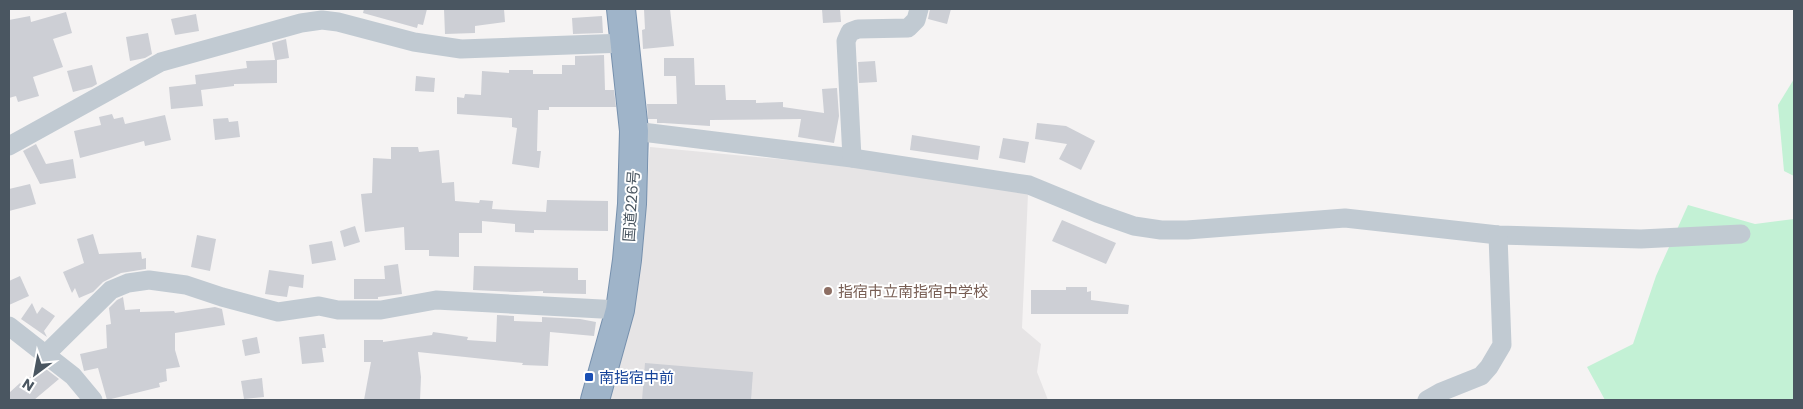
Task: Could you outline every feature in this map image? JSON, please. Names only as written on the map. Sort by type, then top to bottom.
[{"type":"highway","name":"国道226号","points":[[595,400],[620,310],[631,223],[634,131],[621,9]]},
{"type":"street","points":[[852,158],[846,41],[850,32],[858,29],[908,28],[916,20],[918,9]]},
{"type":"street","points":[[9,146],[161,62],[301,23],[322,20],[338,22],[414,42],[461,48],[625,43]]},
{"type":"street","points":[[634,131],[852,158],[1029,185],[1134,226],[1161,230],[1187,230],[1345,218],[1498,235],[1641,239],[1741,234]]},
{"type":"street","points":[[1429,400],[1441,392],[1481,376],[1502,345],[1498,235]]},
{"type":"street","points":[[46,354],[111,290],[128,283],[149,280],[186,285],[278,312],[319,306],[338,310],[381,310],[436,300],[620,310]]},
{"type":"street","points":[[9,326],[73,376],[93,400]]},
{"type":"shaded area","name":"指宿市立南指宿中学校","points":[[650,147],[864,167],[1028,194],[1022,328],[1041,344],[1037,372],[1048,400],[607,400],[641,254]]},
{"type":"green space","points":[[1794,79],[1794,176],[1784,171],[1778,105]]},
{"type":"green space","points":[[1688,205],[1755,224],[1794,219],[1794,400],[1605,400],[1587,367],[1633,344],[1656,276]]},
{"type":"building","points":[[364,9],[427,9],[423,25],[418,24],[417,28],[363,13]]},
{"type":"building","points":[[444,9],[504,9],[505,22],[475,26],[475,33],[445,34]]},
{"type":"building","points":[[644,9],[670,9],[674,46],[643,49]]},
{"type":"building","points":[[822,9],[840,9],[841,22],[823,23]]},
{"type":"building","points":[[930,9],[951,9],[947,24],[928,19]]},
{"type":"building","points":[[66,12],[72,33],[53,39],[63,67],[33,77],[39,96],[18,102],[16,96],[9,98],[9,20],[30,16],[31,22]]},
{"type":"building","points":[[196,14],[199,31],[175,35],[171,19]]},
{"type":"building","points":[[602,16],[603,33],[573,34],[572,18]]},
{"type":"building","points":[[148,33],[152,54],[145,58],[130,61],[126,37]]},
{"type":"building","points":[[286,39],[289,58],[277,60],[277,83],[234,84],[234,86],[201,90],[203,106],[171,109],[169,87],[196,84],[195,75],[247,68],[246,61],[275,60],[272,43]]},
{"type":"building","points":[[604,55],[605,90],[614,90],[616,107],[549,107],[549,110],[538,110],[537,151],[541,151],[539,168],[512,164],[517,128],[512,127],[512,118],[457,114],[457,97],[464,98],[465,94],[481,95],[482,71],[509,73],[509,70],[533,70],[533,74],[562,74],[562,65],[575,65],[575,56]]},
{"type":"building","points":[[664,58],[694,58],[695,85],[725,85],[726,100],[756,100],[756,103],[783,102],[783,107],[824,113],[822,89],[837,88],[839,116],[834,143],[798,137],[801,119],[710,120],[710,126],[657,123],[657,119],[648,119],[647,104],[677,104],[676,76],[664,76]]},
{"type":"building","points":[[875,61],[877,82],[859,83],[858,62]]},
{"type":"building","points":[[92,65],[97,84],[73,92],[67,71]]},
{"type":"building","points":[[416,76],[435,78],[434,92],[415,91]]},
{"type":"building","points":[[112,114],[114,119],[123,117],[125,124],[165,115],[171,140],[145,146],[144,141],[80,158],[74,131],[101,125],[99,117]]},
{"type":"building","points":[[228,118],[229,122],[238,121],[240,137],[215,140],[213,119]]},
{"type":"building","points":[[1037,123],[1066,126],[1095,141],[1081,170],[1059,159],[1067,144],[1035,139]]},
{"type":"building","points":[[912,135],[980,146],[978,160],[910,150]]},
{"type":"building","points":[[1003,138],[1029,142],[1025,163],[999,158]]},
{"type":"building","points":[[36,144],[46,164],[73,159],[76,178],[40,184],[23,151]]},
{"type":"building","points":[[391,147],[418,147],[419,152],[439,150],[442,183],[454,182],[455,201],[479,203],[480,200],[493,201],[492,209],[546,212],[547,200],[608,201],[608,231],[534,230],[534,233],[515,232],[515,224],[482,221],[482,233],[459,233],[459,257],[429,256],[429,250],[405,250],[404,227],[365,232],[361,194],[372,193],[373,158],[391,159]]},
{"type":"building","points":[[30,184],[36,204],[9,211],[9,189]]},
{"type":"building","points":[[1062,220],[1116,243],[1106,264],[1052,241]]},
{"type":"building","points":[[355,226],[360,242],[344,247],[340,231]]},
{"type":"building","points":[[93,234],[99,254],[141,252],[142,259],[146,258],[146,269],[121,273],[103,282],[93,292],[79,298],[75,288],[72,293],[63,272],[84,263],[77,239]]},
{"type":"building","points":[[197,235],[216,239],[210,271],[191,267]]},
{"type":"building","points":[[332,241],[336,260],[312,264],[309,245]]},
{"type":"building","points":[[398,264],[402,294],[378,297],[378,299],[354,299],[354,279],[385,279],[384,266]]},
{"type":"building","points":[[474,266],[578,268],[578,280],[586,280],[586,294],[473,290]]},
{"type":"building","points":[[269,270],[304,275],[303,288],[289,286],[287,297],[265,294]]},
{"type":"building","points":[[20,276],[29,296],[9,305],[9,281]]},
{"type":"building","points":[[1066,287],[1087,287],[1087,292],[1091,291],[1091,300],[1129,305],[1128,314],[1031,314],[1031,290],[1066,290]]},
{"type":"building","points":[[123,297],[125,310],[140,309],[140,312],[174,311],[175,313],[215,307],[222,309],[225,325],[175,333],[175,350],[180,367],[166,369],[167,381],[159,383],[160,387],[107,400],[98,368],[84,371],[80,354],[107,348],[106,325],[111,324],[109,308]]},
{"type":"building","points":[[32,303],[37,314],[42,307],[55,316],[44,331],[47,337],[21,319]]},
{"type":"building","points":[[497,315],[514,316],[514,321],[542,322],[542,317],[580,319],[596,322],[594,336],[550,332],[548,366],[522,365],[523,363],[418,352],[421,377],[420,400],[364,400],[371,362],[364,362],[364,340],[383,340],[383,342],[432,335],[433,332],[468,337],[467,340],[496,342]]},
{"type":"building","points":[[324,334],[326,348],[322,348],[324,362],[302,364],[299,337]]},
{"type":"building","points":[[257,337],[260,353],[245,356],[242,340]]},
{"type":"building","points":[[645,363],[753,372],[751,400],[642,400]]},
{"type":"building","points":[[42,366],[59,379],[34,400],[9,400],[9,393],[20,383],[22,385]]},
{"type":"building","points":[[262,378],[264,397],[244,399],[241,381]]},
{"type":"place","name":"指宿市立南指宿中学校","points":[[828,291]]},
{"type":"place","name":"南指宿中前","points":[[589,377]]}]
